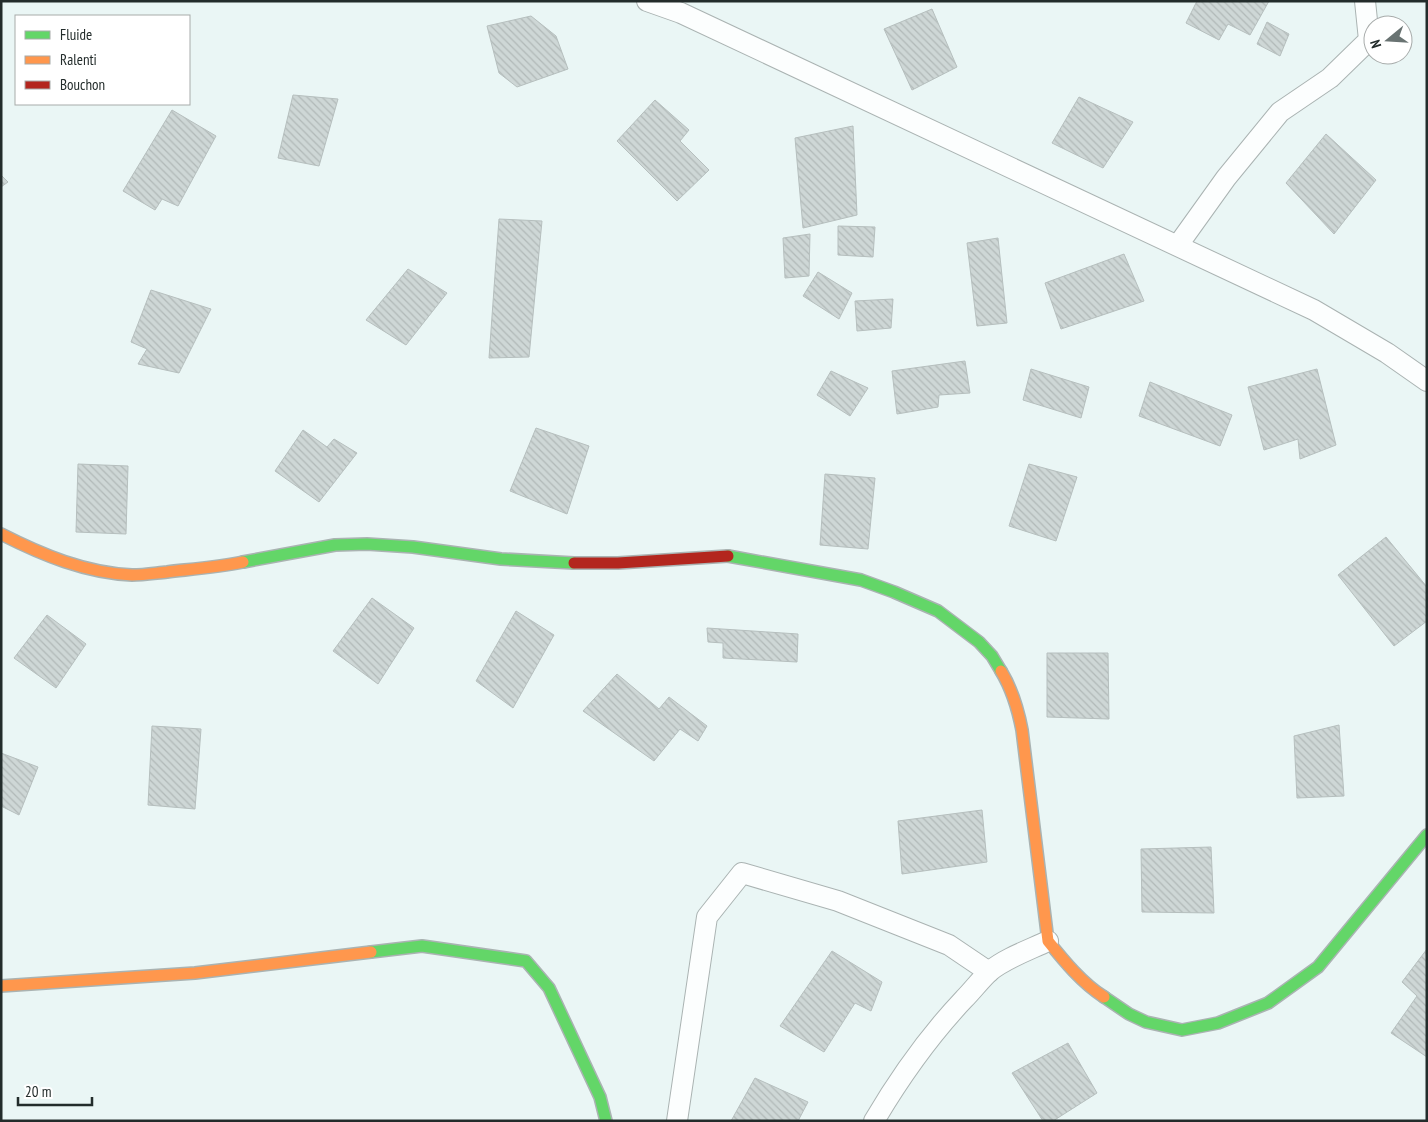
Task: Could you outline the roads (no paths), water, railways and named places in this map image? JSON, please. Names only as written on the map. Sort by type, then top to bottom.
[{"type":"street","points":[[647,1],[681,13],[1314,310],[1387,353],[1427,381]]},
{"type":"street","points":[[681,13],[698,1]]},
{"type":"street","points":[[1178,245],[1226,178],[1280,112],[1330,78],[1369,40],[1365,1]]},
{"type":"street","points":[[1,534],[65,562],[91,569],[133,574],[222,566],[335,545],[367,544],[413,547],[502,559],[574,563],[618,563],[720,556],[738,557],[861,580],[894,592],[938,611],[979,642],[992,656],[1007,681],[1018,710],[1022,730],[1048,942],[1062,959],[1096,992],[1128,1014],[1146,1022],[1182,1030],[1218,1023],[1268,1003],[1318,967],[1427,835]]},
{"type":"street","points":[[677,1121],[707,917],[742,873],[838,901],[949,945],[989,972]]},
{"type":"street","points":[[874,1121],[895,1086],[926,1043],[989,972],[1012,958],[1048,942]]},
{"type":"street","points":[[1,986],[196,973],[422,946],[526,961],[549,988],[600,1097],[606,1121]]}]
